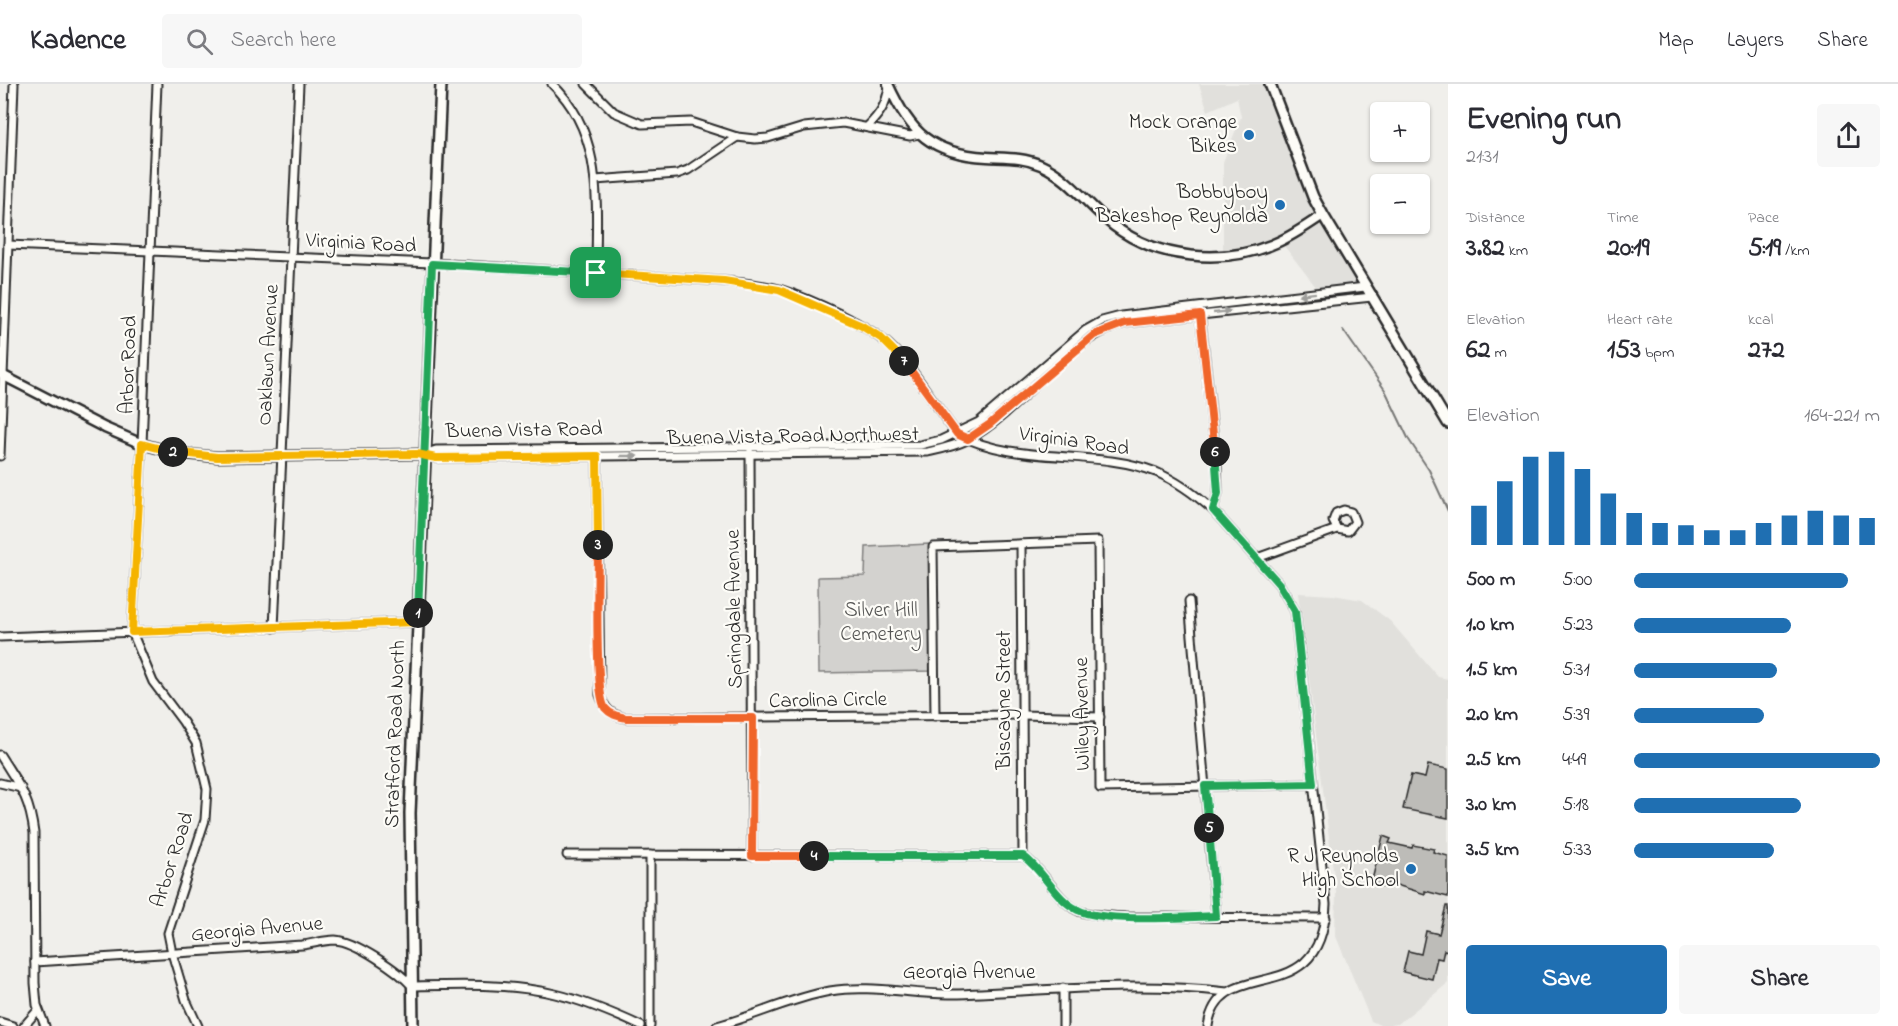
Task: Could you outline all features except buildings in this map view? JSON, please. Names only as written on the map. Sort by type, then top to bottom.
[{"type":"main road","name":"Stratford Road North","points":[[413,1026],[410,813],[441,84]]},
{"type":"main road","points":[[1270,84],[1313,197],[1448,423]]},
{"type":"street","points":[[0,456],[14,84]]},
{"type":"street","name":"Arbor Road","points":[[157,84],[132,632],[153,681],[196,743],[207,789],[206,820],[169,927],[172,953],[186,1000],[198,1026]]},
{"type":"street","name":"Oaklawn Avenue","points":[[274,628],[298,84]]},
{"type":"street","points":[[552,84],[570,105],[587,137],[595,180],[596,273]]},
{"type":"street","points":[[586,84],[614,112],[642,124],[691,122],[737,137],[768,138],[822,123],[843,123],[910,136],[919,134]]},
{"type":"street","points":[[867,127],[880,115],[886,103],[889,85]]},
{"type":"street","points":[[889,85],[906,119],[919,134],[936,146],[954,153],[1010,157],[1041,165],[1057,174],[1116,227],[1145,243],[1175,253],[1209,257],[1259,250],[1287,237],[1323,215]]},
{"type":"street","points":[[595,180],[677,174],[688,170],[737,137]]},
{"type":"street","name":"Virginia Road","points":[[8,244],[596,273],[747,284],[779,290],[862,326],[881,338],[906,363],[957,434],[1000,449],[1146,469],[1182,486],[1213,510],[1257,558],[1279,584],[1295,611],[1325,888],[1326,918],[1319,944],[1303,964],[1285,974],[1228,992]]},
{"type":"street","points":[[957,434],[979,422],[1086,330],[1102,321],[1121,316],[1365,287]]},
{"type":"street","name":"Buena Vista Road Northwest","points":[[750,451],[917,453],[943,449],[968,439],[990,424],[1094,335],[1125,323],[1372,297]]},
{"type":"street","points":[[1200,306],[1217,467],[1218,493],[1213,510]]},
{"type":"street","name":"Buena Vista Road","points":[[2,375],[105,428],[142,444],[196,456],[424,454],[436,450],[750,451],[920,445],[957,434]]},
{"type":"street","name":"Springdale Avenue","points":[[750,451],[752,856]]},
{"type":"street","name":"Carolina Circle","points":[[597,452],[600,695],[604,707],[613,715],[626,718],[1022,715],[1100,717]]},
{"type":"street","points":[[1257,558],[1337,529]]},
{"type":"street","name":"Wiley Avenue","points":[[1021,544],[1098,541],[1101,788],[1313,784]]},
{"type":"street","points":[[934,716],[933,547],[1021,544]]},
{"type":"street","name":"Biscayne Street","points":[[1021,544],[1023,856]]},
{"type":"street","points":[[1189,601],[1216,916]]},
{"type":"street","points":[[0,637],[417,622]]},
{"type":"street","points":[[1,759],[21,788],[31,811],[34,833],[35,982],[38,1010],[45,1026]]},
{"type":"street","points":[[0,783],[21,788]]},
{"type":"street","points":[[567,855],[1023,856],[1035,864],[1064,900],[1079,911],[1125,917],[1326,918]]},
{"type":"street","points":[[650,855],[650,1026]]},
{"type":"street","name":"Georgia Avenue","points":[[35,962],[341,941],[349,943],[404,976],[412,986]]},
{"type":"street","points":[[412,986],[478,985],[543,992],[585,1003],[641,1026]]},
{"type":"street","name":"Georgia Avenue","points":[[717,1026],[781,1004],[831,991],[864,988],[951,994],[1063,988],[1200,989],[1228,992]]},
{"type":"street","points":[[1063,988],[1064,1026]]},
{"type":"street","points":[[1208,1026],[1219,998],[1228,992]]},
{"type":"street","points":[[24,1026],[38,1010]]},
{"type":"street","points":[[0,1022],[13,1026]]},
{"type":"shaded area","points":[[1199,84],[1266,84],[1305,196],[1360,288],[1343,294],[1316,287],[1278,238],[1223,251],[1223,162],[1241,117],[1237,98],[1208,111]]},
{"type":"shaded area","points":[[1298,593],[1333,595],[1362,600],[1390,621],[1438,677],[1448,679],[1448,983],[1398,1024],[1382,1026],[1371,1021],[1335,934],[1336,892]]},
{"type":"green space","name":"Silver Hill Cemetery","points":[[929,544],[931,671],[819,673],[818,577],[865,576],[866,547]]},
{"type":"waterway","points":[[1214,115],[1223,124]]},
{"type":"waterway","points":[[1343,330],[1385,390],[1409,440],[1429,470],[1448,511]]},
{"type":"place","name":"Mock Orange Bikes","points":[[1249,135]]},
{"type":"place","name":"Bobbyboy Bakeshop Reynolda","points":[[1280,205]]},
{"type":"place","name":"R J Reynolds High School","points":[[1411,869]]},
{"type":"route","points":[[596,273],[432,264],[424,446],[424,454],[424,463],[417,622],[132,632],[142,444],[176,453],[217,457],[417,454],[424,454],[436,458],[597,456],[599,666],[600,695],[604,707],[613,715],[626,718],[753,718],[752,856],[1023,856],[1035,864],[1064,900],[1079,911],[1125,917],[1216,916],[1205,786],[1313,784],[1295,611],[1279,584],[1213,510],[1218,493],[1217,467],[1200,315],[1125,323],[1094,335],[990,424],[968,439],[957,434],[893,348],[862,326],[797,297],[761,285],[596,273]]}]
